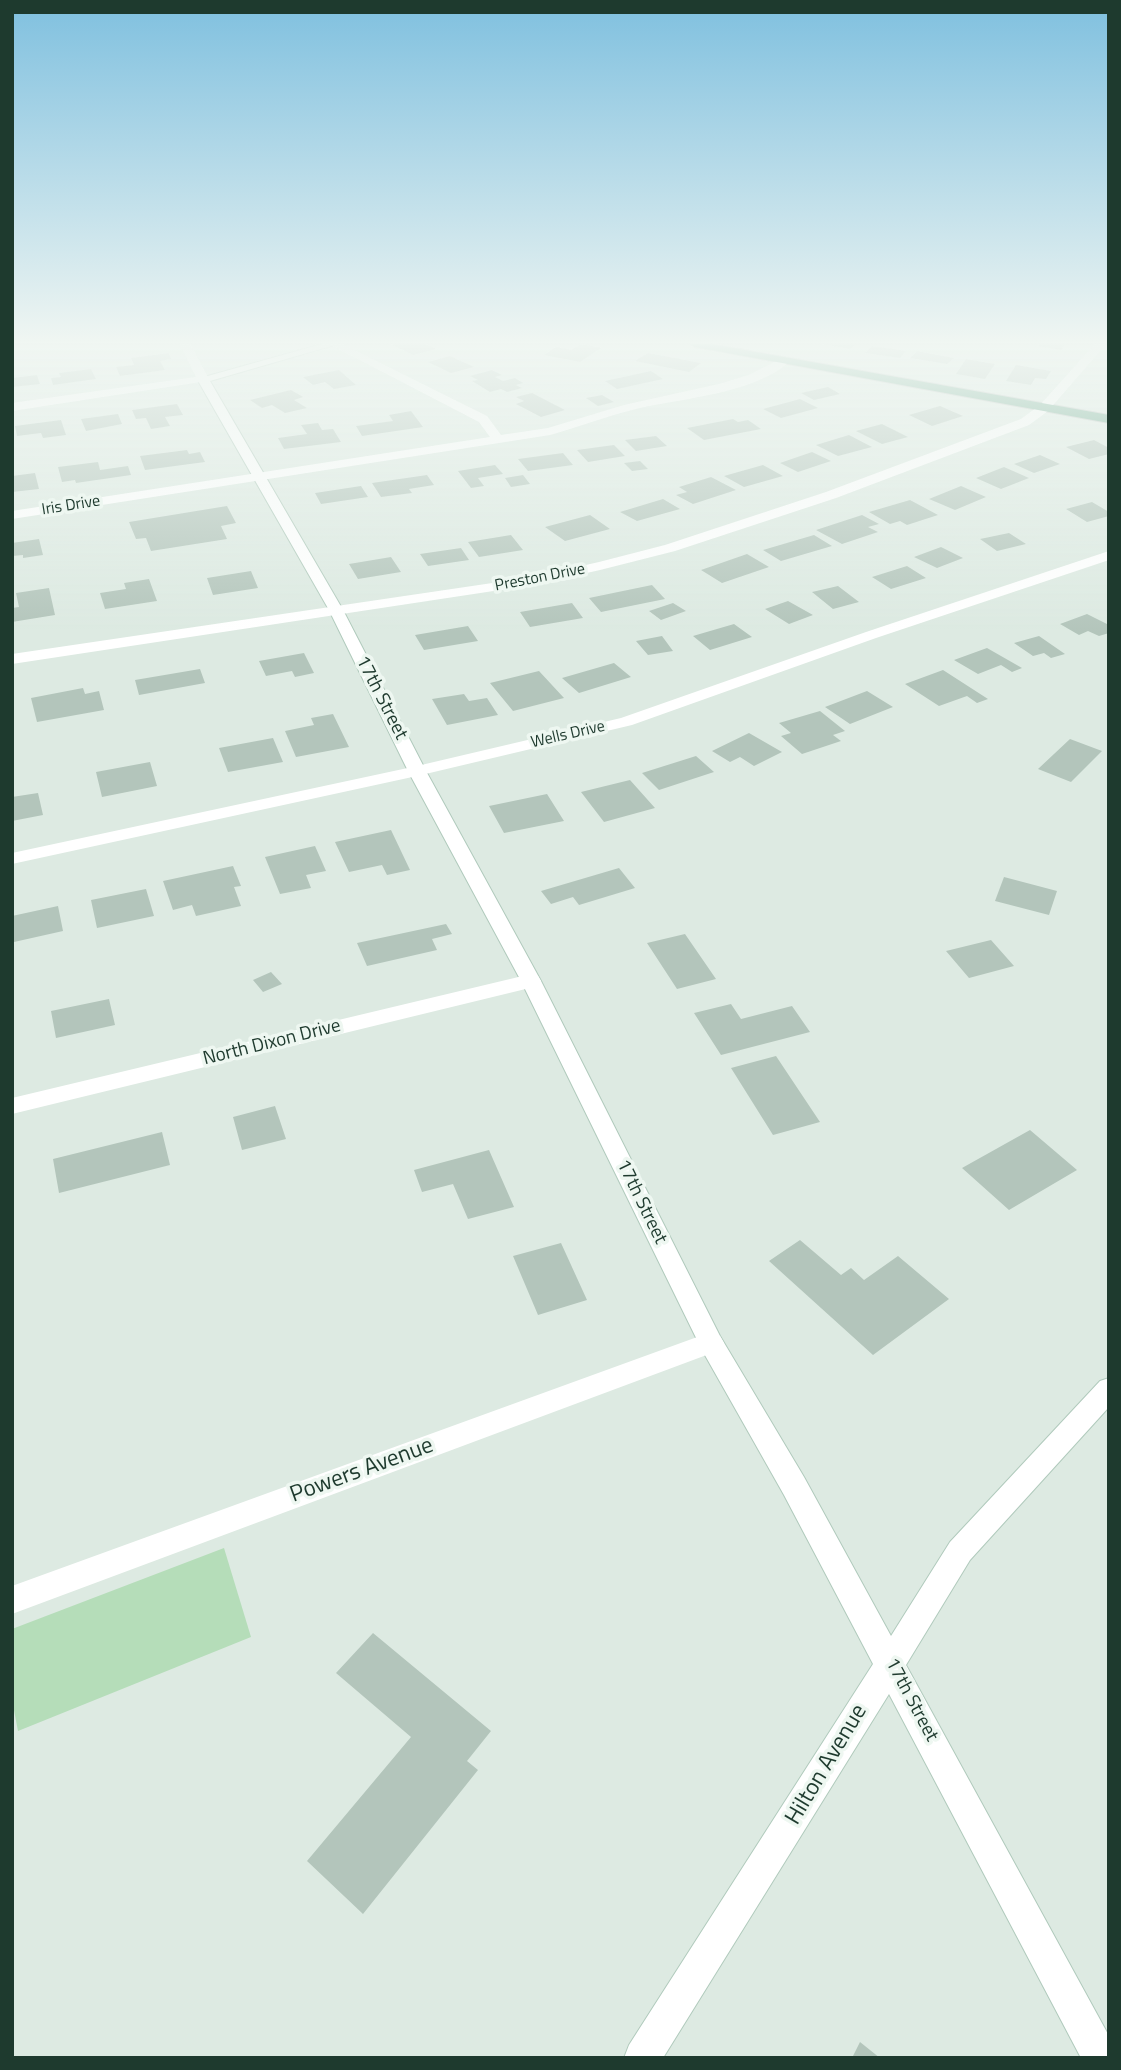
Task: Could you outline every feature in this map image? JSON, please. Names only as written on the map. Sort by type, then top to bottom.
[{"type":"street","name":"17th Street","points":[[238,441],[336,610],[418,771],[531,981],[711,1343],[794,1486],[1101,2058]]},
{"type":"street","name":"Iris Drive","points":[[12,515],[481,441]]},
{"type":"street","name":"Preston Drive","points":[[12,659],[533,581],[670,548],[977,441]]},
{"type":"street","name":"Wells Drive","points":[[12,859],[418,771],[626,722],[871,635],[1109,555]]},
{"type":"street","name":"North Dixon Drive","points":[[12,1106],[531,981]]},
{"type":"street","name":"Powers Avenue","points":[[12,1600],[711,1343]]},
{"type":"street","name":"Hilton Avenue","points":[[642,2058],[778,1846],[889,1661],[960,1551],[1109,1389]]},
{"type":"green space","points":[[224,1548],[251,1637],[18,1731],[12,1700],[12,1629]]},
{"type":"building","points":[[279,441],[341,442],[284,449]]},
{"type":"building","points":[[626,441],[661,441],[667,446],[636,451]]},
{"type":"building","points":[[831,441],[860,441],[872,447],[838,456],[816,445]]},
{"type":"building","points":[[875,441],[895,441],[882,444]]},
{"type":"building","points":[[1095,441],[1109,448],[1109,454],[1089,459],[1066,447]]},
{"type":"building","points":[[614,445],[625,456],[588,462],[577,450]]},
{"type":"building","points":[[187,450],[189,454],[200,452],[205,462],[145,470],[140,456]]},
{"type":"building","points":[[812,452],[831,461],[798,472],[780,463]]},
{"type":"building","points":[[563,453],[573,465],[528,471],[518,459]]},
{"type":"building","points":[[1040,455],[1060,464],[1034,473],[1014,464]]},
{"type":"building","points":[[640,461],[648,469],[632,471],[624,463]]},
{"type":"building","points":[[98,462],[100,470],[128,466],[131,475],[76,483],[75,480],[62,482],[58,467]]},
{"type":"building","points":[[495,465],[503,474],[478,478],[484,486],[471,488],[458,471]]},
{"type":"building","points":[[763,465],[783,476],[744,487],[724,476]]},
{"type":"building","points":[[1004,467],[1029,478],[1001,489],[976,478]]},
{"type":"building","points":[[35,473],[39,489],[12,492],[12,476]]},
{"type":"building","points":[[427,475],[434,485],[409,489],[412,493],[381,497],[372,483]]},
{"type":"building","points":[[523,475],[530,484],[511,487],[505,478]]},
{"type":"building","points":[[711,477],[736,490],[693,504],[676,495],[687,492],[679,487]]},
{"type":"building","points":[[361,486],[368,497],[321,504],[315,493]]},
{"type":"building","points":[[961,486],[986,497],[955,510],[929,499]]},
{"type":"building","points":[[663,499],[680,509],[637,521],[620,512]]},
{"type":"building","points":[[910,500],[938,515],[907,525],[900,521],[890,524],[869,512]]},
{"type":"building","points":[[1092,502],[1109,512],[1109,516],[1087,522],[1066,509]]},
{"type":"building","points":[[227,506],[236,523],[221,526],[227,539],[151,551],[146,538],[136,539],[129,522]]},
{"type":"building","points":[[590,515],[610,529],[565,541],[545,527]]},
{"type":"building","points":[[862,515],[879,524],[868,527],[878,532],[842,544],[816,530]]},
{"type":"building","points":[[1009,533],[1026,544],[997,551],[980,539]]},
{"type":"building","points":[[511,535],[523,550],[479,557],[468,542]]},
{"type":"building","points":[[814,535],[832,546],[781,561],[763,550]]},
{"type":"building","points":[[39,539],[43,555],[23,558],[23,555],[12,556],[12,543]]},
{"type":"building","points":[[941,547],[963,558],[937,568],[914,557]]},
{"type":"building","points":[[461,548],[469,560],[428,566],[420,554]]},
{"type":"building","points":[[747,554],[769,567],[722,583],[701,570]]},
{"type":"building","points":[[391,557],[401,572],[358,579],[349,564]]},
{"type":"building","points":[[907,566],[926,578],[891,589],[872,577]]},
{"type":"building","points":[[251,571],[258,588],[213,595],[207,578]]},
{"type":"building","points":[[149,579],[157,601],[105,609],[100,593],[126,589],[124,583]]},
{"type":"building","points":[[652,585],[665,599],[601,612],[589,598]]},
{"type":"building","points":[[838,586],[859,602],[833,609],[812,592]]},
{"type":"building","points":[[49,588],[55,615],[12,622],[12,608],[19,607],[16,593]]},
{"type":"building","points":[[788,601],[813,615],[789,624],[765,609]]},
{"type":"building","points":[[572,603],[583,618],[530,627],[520,612]]},
{"type":"building","points":[[673,603],[686,611],[661,620],[649,611]]},
{"type":"building","points":[[1087,614],[1109,625],[1109,633],[1099,636],[1088,631],[1079,635],[1060,624]]},
{"type":"building","points":[[734,624],[752,637],[710,650],[693,636]]},
{"type":"building","points":[[468,626],[478,641],[424,650],[415,635]]},
{"type":"building","points":[[662,636],[673,651],[648,655],[636,641]]},
{"type":"building","points":[[1039,636],[1065,654],[1051,658],[1044,653],[1033,656],[1014,643]]},
{"type":"building","points":[[987,648],[1022,668],[1012,672],[1001,665],[978,674],[954,660]]},
{"type":"building","points":[[304,653],[314,673],[295,677],[292,671],[266,676],[259,661]]},
{"type":"building","points":[[614,663],[631,677],[579,693],[562,678]]},
{"type":"building","points":[[200,669],[205,683],[139,695],[135,680]]},
{"type":"building","points":[[943,670],[988,699],[977,703],[967,696],[939,706],[905,684]]},
{"type":"building","points":[[539,671],[564,698],[513,711],[490,683]]},
{"type":"building","points":[[83,688],[85,694],[99,691],[104,710],[37,722],[31,698]]},
{"type":"building","points":[[867,691],[893,707],[850,724],[825,707]]},
{"type":"building","points":[[464,694],[469,701],[487,698],[498,715],[447,725],[432,699]]},
{"type":"building","points":[[820,711],[845,731],[833,735],[841,741],[802,754],[781,736],[791,733],[779,723]]},
{"type":"building","points":[[333,714],[349,747],[296,757],[285,731],[314,725],[311,718]]},
{"type":"building","points":[[749,733],[782,752],[754,766],[740,757],[730,762],[712,751]]},
{"type":"building","points":[[273,738],[283,762],[228,772],[219,748]]},
{"type":"building","points":[[1070,739],[1102,751],[1071,782],[1038,769]]},
{"type":"building","points":[[696,756],[714,772],[659,790],[642,773]]},
{"type":"building","points":[[150,762],[157,786],[102,797],[96,772]]},
{"type":"building","points":[[630,780],[655,808],[604,822],[581,792]]},
{"type":"building","points":[[38,793],[43,815],[12,821],[12,797]]},
{"type":"building","points":[[547,794],[564,821],[504,833],[489,806]]},
{"type":"building","points":[[391,830],[410,870],[387,875],[382,865],[349,872],[335,842]]},
{"type":"building","points":[[315,846],[326,871],[306,875],[311,888],[280,894],[265,857]]},
{"type":"building","points":[[233,866],[241,886],[234,887],[241,906],[196,916],[192,905],[173,910],[163,881]]},
{"type":"building","points":[[619,868],[635,888],[579,905],[573,897],[551,904],[541,891]]},
{"type":"building","points":[[1004,877],[1057,891],[1049,915],[995,901]]},
{"type":"building","points":[[146,889],[154,916],[97,928],[91,900]]},
{"type":"building","points":[[58,906],[63,931],[14,942],[12,916]]},
{"type":"building","points":[[446,924],[452,934],[432,939],[437,950],[367,966],[357,943]]},
{"type":"building","points":[[685,934],[716,979],[677,989],[647,943]]},
{"type":"building","points":[[991,940],[1014,966],[969,978],[946,951]]},
{"type":"building","points":[[271,972],[282,984],[263,992],[253,980]]},
{"type":"building","points":[[109,999],[115,1025],[56,1038],[51,1011]]},
{"type":"building","points":[[731,1004],[741,1019],[792,1006],[810,1032],[721,1055],[694,1013]]},
{"type":"building","points":[[776,1056],[820,1122],[773,1135],[731,1068]]},
{"type":"building","points":[[275,1106],[286,1139],[242,1150],[233,1117]]},
{"type":"building","points":[[1030,1130],[1077,1170],[1009,1210],[962,1168]]},
{"type":"building","points":[[162,1132],[170,1165],[59,1193],[53,1159]]},
{"type":"building","points":[[489,1150],[514,1207],[468,1219],[453,1184],[422,1192],[414,1170]]},
{"type":"building","points":[[800,1240],[841,1275],[851,1268],[864,1280],[898,1256],[949,1299],[873,1355],[769,1261]]},
{"type":"building","points":[[561,1243],[587,1300],[538,1315],[513,1256]]},
{"type":"building","points":[[373,1633],[491,1731],[467,1761],[478,1770],[363,1914],[307,1861],[411,1737],[336,1673]]},
{"type":"building","points":[[860,2042],[880,2058],[852,2058]]}]
